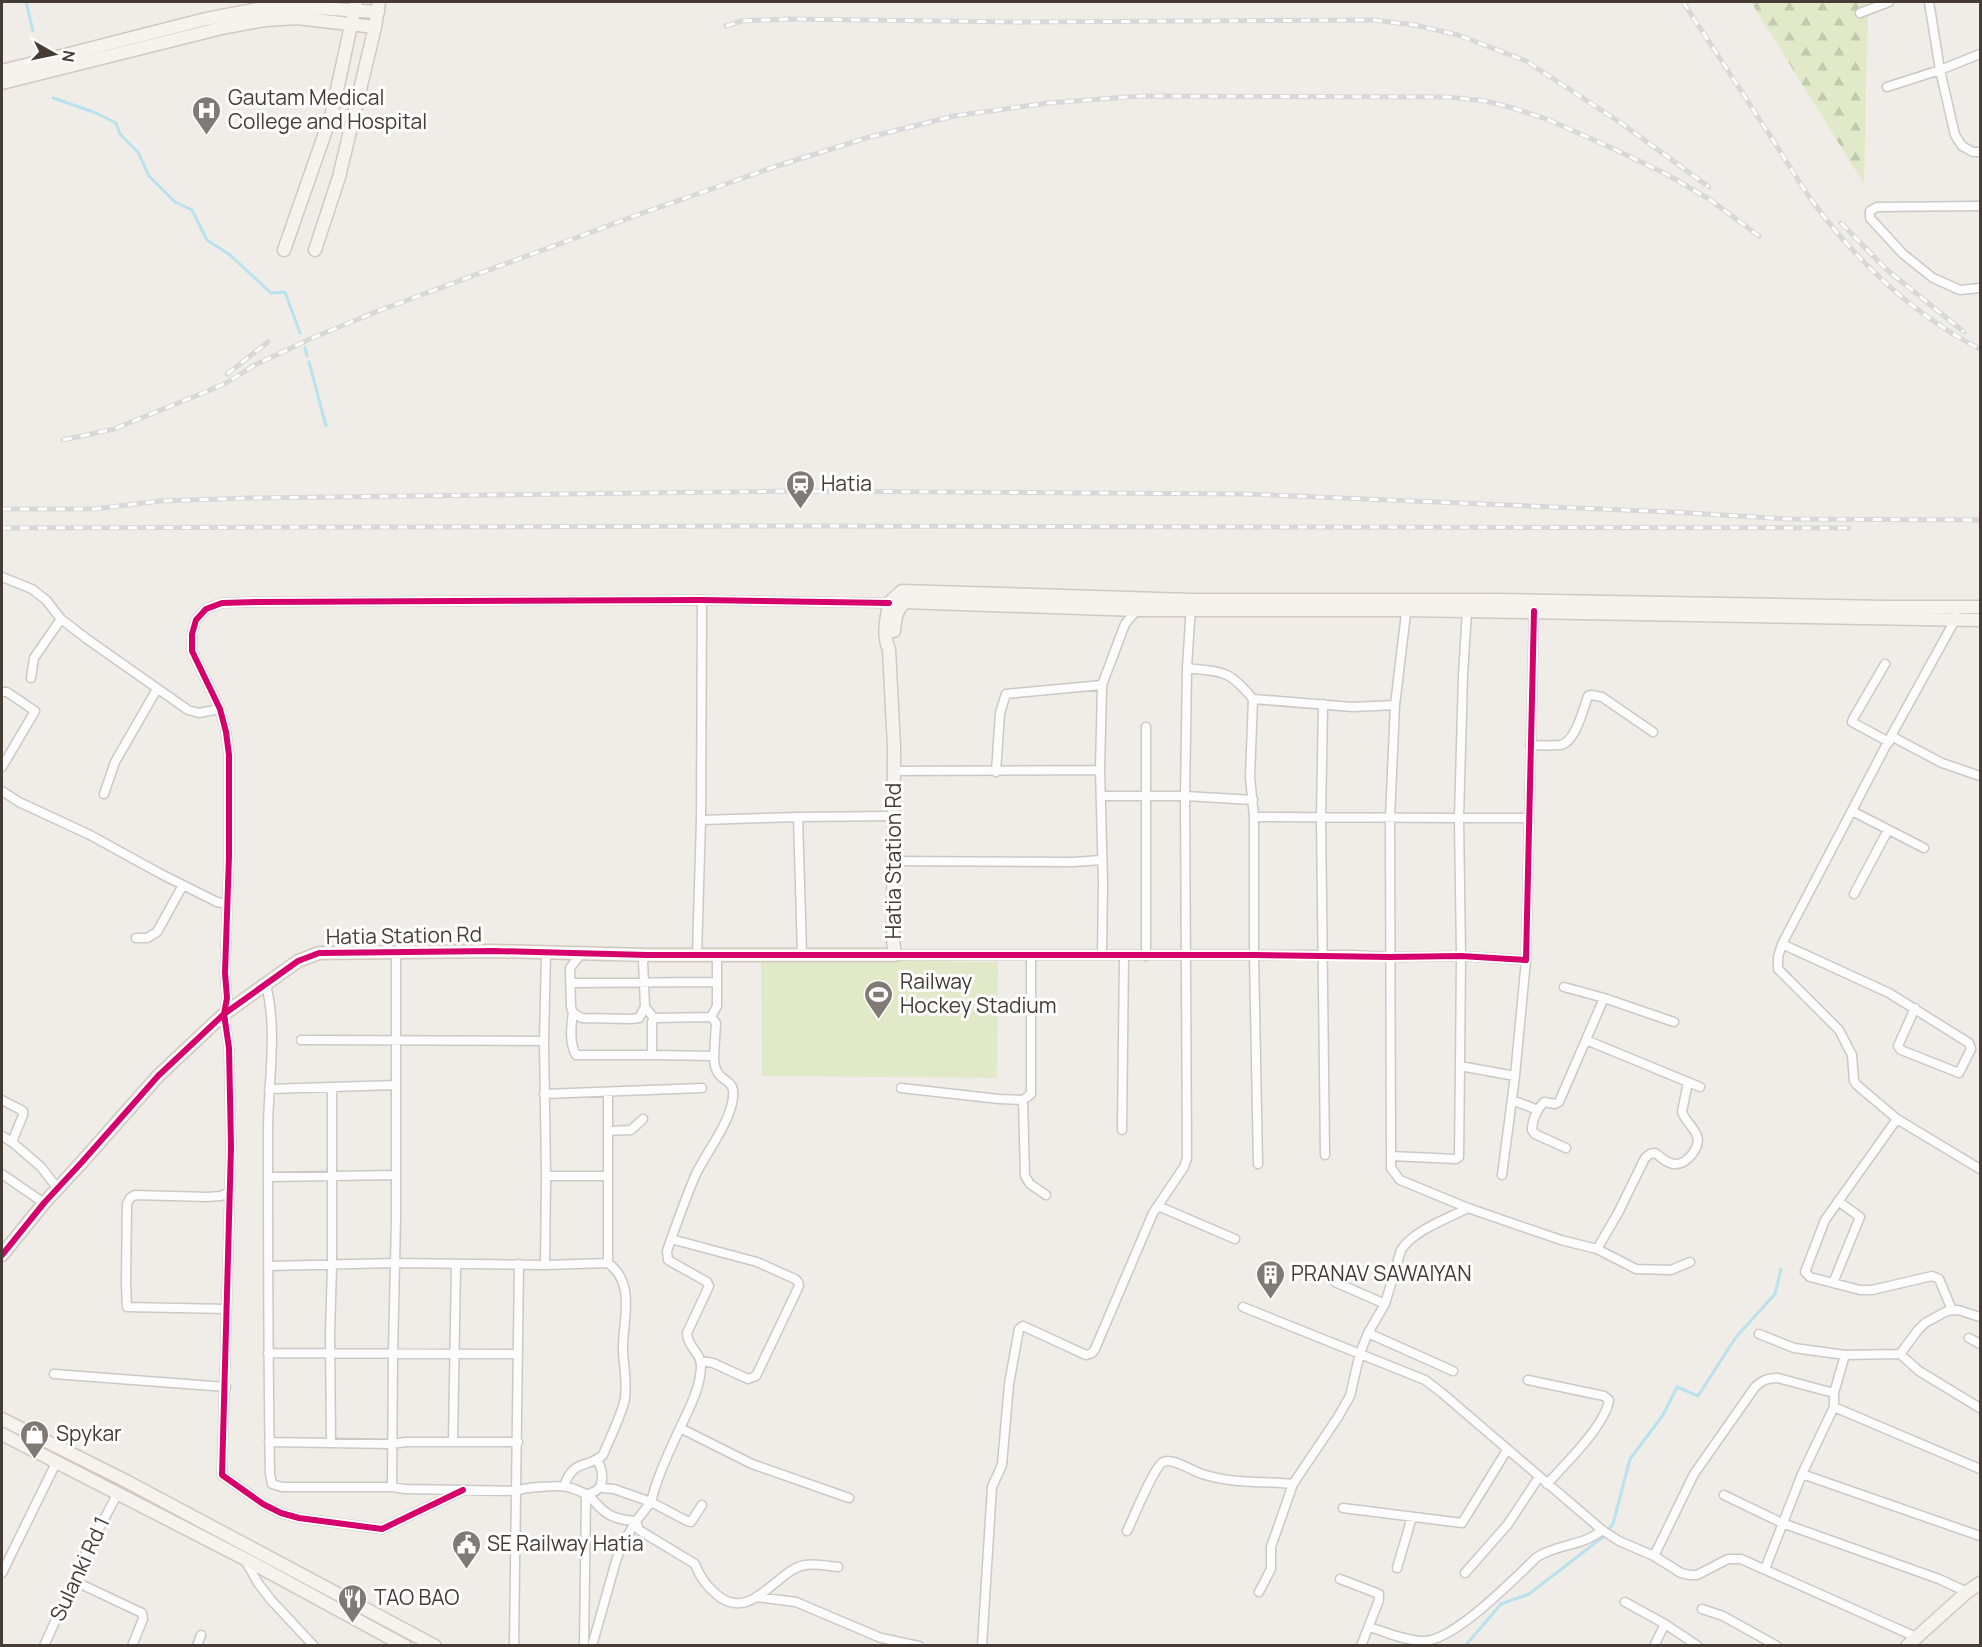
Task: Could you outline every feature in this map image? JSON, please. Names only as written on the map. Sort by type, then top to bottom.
[{"type":"street","points":[[1860,13],[1889,2]]},
{"type":"street","points":[[1929,2],[1955,135],[1962,146],[1980,153]]},
{"type":"street","points":[[284,250],[332,113],[355,6]]},
{"type":"street","points":[[2,71],[263,8],[378,7],[339,177],[315,250]]},
{"type":"street","points":[[2,83],[226,27],[265,20],[297,18],[375,27]]},
{"type":"street","points":[[1887,87],[1941,70],[1980,54]]},
{"type":"street","points":[[1980,206],[1877,207],[1870,211],[1870,218],[1903,254],[1933,278],[1960,290],[1980,288]]},
{"type":"street","points":[[2,578],[32,589],[46,600],[61,619],[188,710],[199,713],[220,709]]},
{"type":"street","points":[[889,649],[885,628],[889,603],[902,591],[1191,605],[1980,607]]},
{"type":"street","points":[[697,955],[701,820],[702,600]]},
{"type":"street","points":[[463,1490],[382,1529],[299,1518],[281,1513],[222,1475],[231,1146],[229,1048],[224,1014],[227,998],[225,973],[229,856],[228,754],[226,732],[220,709],[192,651],[192,634],[196,620],[206,609],[222,603],[256,602],[702,600],[889,603]]},
{"type":"street","points":[[889,649],[898,608],[905,602],[1137,610],[1191,605]]},
{"type":"street","points":[[982,1646],[992,1487],[1002,1465],[1008,1393],[1019,1329],[1023,1326],[1086,1355],[1095,1350],[1158,1206],[1184,1167],[1187,1158],[1185,796],[1187,668],[1191,605]]},
{"type":"street","points":[[1407,605],[1467,611],[1980,620]]},
{"type":"street","points":[[1407,605],[1395,705],[1390,818],[1391,1168],[1400,1180],[1468,1208],[1561,1240],[1597,1249],[1636,1269],[1671,1270],[1690,1262]]},
{"type":"street","points":[[1957,607],[1955,620],[1782,944],[1778,957],[1778,969],[1839,1030],[1852,1055],[1853,1074],[1857,1085],[1897,1119],[1980,1169]]},
{"type":"street","points":[[1102,956],[1100,770],[1102,685],[1125,624],[1137,610]]},
{"type":"street","points":[[1391,1156],[1456,1159],[1459,1157],[1460,818],[1463,675],[1467,611]]},
{"type":"street","points":[[1502,1175],[1515,1076],[1526,960],[1534,611]]},
{"type":"street","points":[[31,678],[34,658],[61,619]]},
{"type":"street","name":"Hatia Station Rd","points":[[2,1255],[44,1203],[158,1076],[224,1014],[298,961],[319,953],[494,951],[647,955],[895,955],[894,771],[889,649]]},
{"type":"street","points":[[1885,664],[1852,722],[1942,763],[1980,776]]},
{"type":"street","points":[[1187,668],[1231,675],[1253,699],[1353,707],[1395,705]]},
{"type":"street","points":[[996,772],[1000,713],[1006,694],[1102,685]]},
{"type":"street","points":[[104,794],[115,762],[157,689]]},
{"type":"street","points":[[2,692],[7,692],[35,711],[2,766]]},
{"type":"street","points":[[1530,745],[1561,745],[1569,742],[1588,696],[1591,694],[1602,697],[1653,732]]},
{"type":"street","points":[[1253,699],[1250,777],[1254,817],[1258,1164]]},
{"type":"street","points":[[1323,704],[1321,817],[1325,1155]]},
{"type":"street","points":[[1146,727],[1146,956]]},
{"type":"street","points":[[894,771],[1100,770]]},
{"type":"street","points":[[2,791],[26,806],[90,835],[216,902],[227,904]]},
{"type":"street","points":[[1101,796],[1185,796],[1253,800]]},
{"type":"street","points":[[1852,811],[1924,848]]},
{"type":"street","points":[[701,820],[894,816]]},
{"type":"street","points":[[798,817],[802,954]]},
{"type":"street","points":[[1254,817],[1529,818]]},
{"type":"street","points":[[1854,894],[1888,830]]},
{"type":"street","points":[[894,861],[1073,862],[1102,860]]},
{"type":"street","points":[[136,938],[147,938],[157,932],[183,885]]},
{"type":"street","points":[[1782,944],[1878,987],[1915,1008],[1970,1043],[1971,1049],[1959,1073],[1901,1050],[1898,1046],[1915,1008]]},
{"type":"street","points":[[392,1487],[396,953]]},
{"type":"street","points":[[545,1265],[546,953]]},
{"type":"street","points":[[580,954],[570,968],[573,1049],[576,1055],[714,1056]]},
{"type":"street","points":[[573,1013],[582,1018],[639,1018],[645,1007],[643,961],[647,955]]},
{"type":"street","points":[[711,1017],[717,1006],[717,955]]},
{"type":"street","points":[[895,955],[1461,956],[1526,960]]},
{"type":"street","points":[[901,1088],[959,1096],[1023,1100],[1031,1094],[1031,956]]},
{"type":"street","points":[[1122,1130],[1124,956]]},
{"type":"street","points":[[570,983],[717,982]]},
{"type":"street","points":[[266,985],[271,1015],[268,1353],[272,1484],[282,1487],[392,1487],[517,1491],[524,1487],[564,1486],[587,1494],[604,1512],[618,1520],[636,1521]]},
{"type":"street","points":[[1563,987],[1604,998],[1674,1022]]},
{"type":"street","points":[[1566,1148],[1533,1132],[1532,1126],[1544,1102],[1555,1104],[1559,1102],[1604,998]]},
{"type":"street","points":[[645,1007],[654,1018]]},
{"type":"street","points":[[654,1018],[711,1017]]},
{"type":"street","points":[[592,1646],[621,1546],[651,1502],[695,1395],[701,1367],[701,1361],[688,1341],[687,1333],[709,1286],[707,1282],[668,1260],[667,1251],[696,1173],[729,1111],[733,1088],[715,1071],[716,1023],[711,1017]]},
{"type":"street","points":[[652,1055],[654,1018]]},
{"type":"street","points":[[301,1040],[544,1041]]},
{"type":"street","points":[[1586,1040],[1700,1087]]},
{"type":"street","points":[[1460,1066],[1515,1076]]},
{"type":"street","points":[[1597,1249],[1645,1158],[1652,1153],[1671,1163],[1679,1164],[1688,1159],[1695,1150],[1698,1144],[1697,1135],[1682,1112],[1688,1082]]},
{"type":"street","points":[[269,1089],[395,1085]]},
{"type":"street","points":[[331,1443],[332,1087]]},
{"type":"street","points":[[544,1094],[702,1088]]},
{"type":"street","points":[[564,1486],[573,1469],[580,1464],[597,1460],[603,1455],[624,1401],[626,1385],[623,1350],[625,1290],[620,1278],[608,1263],[608,1092]]},
{"type":"street","points":[[2,1100],[23,1112],[12,1142]]},
{"type":"street","points":[[1023,1100],[1025,1176],[1030,1184],[1046,1195]]},
{"type":"street","points":[[1512,1100],[1538,1110]]},
{"type":"street","points":[[608,1131],[631,1130],[643,1119]]},
{"type":"street","points":[[1897,1119],[1821,1227],[1804,1268],[1805,1272],[1810,1277],[1860,1290],[1872,1290],[1936,1277],[1939,1279],[1952,1310]]},
{"type":"street","points":[[2,1136],[41,1167],[58,1189]]},
{"type":"street","points":[[2,1174],[44,1203]]},
{"type":"street","points":[[268,1177],[396,1175]]},
{"type":"street","points":[[546,1176],[608,1176]]},
{"type":"street","points":[[227,1310],[128,1307],[127,1204],[135,1195],[207,1197],[221,1196],[230,1192]]},
{"type":"street","points":[[1833,1283],[1860,1217],[1838,1201]]},
{"type":"street","points":[[1158,1206],[1235,1239]]},
{"type":"street","points":[[1260,1593],[1271,1569],[1271,1547],[1293,1484],[1350,1396],[1360,1353],[1368,1333],[1385,1304],[1401,1250],[1415,1235],[1468,1208]]},
{"type":"street","points":[[671,1239],[765,1265],[798,1282],[798,1291],[756,1376],[748,1378],[713,1363],[701,1361]]},
{"type":"street","points":[[268,1266],[395,1263],[545,1265],[608,1263]]},
{"type":"street","points":[[453,1442],[456,1264]]},
{"type":"street","points":[[514,1646],[519,1264]]},
{"type":"street","points":[[1335,1282],[1385,1304]]},
{"type":"street","points":[[1243,1307],[1431,1384],[1602,1530],[1619,1541],[1654,1556],[1681,1573],[1697,1575],[1728,1558],[1740,1559],[1916,1636]]},
{"type":"street","points":[[1900,1354],[1925,1323],[1952,1310],[1980,1317]]},
{"type":"street","points":[[1368,1333],[1453,1371]]},
{"type":"street","points":[[1759,1334],[1794,1348],[1845,1355],[1900,1354],[1919,1371],[1980,1408]]},
{"type":"street","points":[[1969,1338],[1980,1344]]},
{"type":"street","points":[[268,1353],[518,1354]]},
{"type":"street","points":[[1765,1569],[1802,1474],[1834,1407],[1834,1393],[1845,1355]]},
{"type":"street","points":[[54,1374],[226,1387]]},
{"type":"street","points":[[1654,1556],[1694,1473],[1762,1381],[1778,1378],[1834,1393]]},
{"type":"street","points":[[1528,1380],[1604,1396],[1609,1400],[1595,1428],[1547,1484]]},
{"type":"street","points":[[1834,1407],[1980,1469]]},
{"type":"street","points":[[2,1419],[105,1470],[435,1646]]},
{"type":"street","points":[[680,1428],[752,1464],[849,1498]]},
{"type":"street","points":[[2,1434],[245,1559],[405,1646]]},
{"type":"street","points":[[269,1442],[392,1444],[399,1442],[518,1442]]},
{"type":"street","points":[[1343,1508],[1462,1523],[1507,1450]]},
{"type":"street","points":[[597,1460],[600,1465],[602,1488],[614,1489],[651,1502],[691,1522],[702,1504]]},
{"type":"street","points":[[1127,1531],[1151,1480],[1161,1463],[1166,1460],[1223,1480],[1293,1484]]},
{"type":"street","points":[[2,1573],[57,1461]]},
{"type":"street","points":[[1802,1474],[1980,1536]]},
{"type":"street","points":[[1465,1574],[1508,1524],[1539,1477]]},
{"type":"street","points":[[587,1494],[598,1489],[602,1483]]},
{"type":"street","name":"Sulanki Rd 1","points":[[44,1646],[86,1552],[118,1493]]},
{"type":"street","points":[[584,1646],[587,1494]]},
{"type":"street","points":[[1724,1495],[1782,1522],[1939,1579],[1967,1592]]},
{"type":"street","points":[[1396,1568],[1412,1517]]},
{"type":"street","points":[[636,1521],[639,1530],[645,1535],[695,1564],[706,1586],[721,1599],[739,1604],[768,1590],[797,1568],[805,1565],[838,1567]]},
{"type":"street","points":[[1369,1627],[1418,1641],[1435,1640],[1472,1617],[1543,1553],[1591,1538],[1602,1530]]},
{"type":"street","points":[[245,1559],[258,1583],[271,1600],[314,1646]]},
{"type":"street","points":[[1340,1579],[1380,1594],[1361,1646]]},
{"type":"street","points":[[74,1581],[142,1613],[143,1619],[132,1646]]},
{"type":"street","points":[[1906,1646],[1980,1583]]},
{"type":"street","points":[[755,1597],[796,1602],[881,1638],[919,1646]]},
{"type":"street","points":[[1626,1602],[1698,1646]]},
{"type":"street","points":[[1702,1609],[1723,1616],[1777,1646]]},
{"type":"street","points":[[1654,1646],[1665,1624]]},
{"type":"street","points":[[197,1646],[201,1635]]},
{"type":"green space","points":[[1751,2],[1868,2],[1864,184]]},
{"type":"green space","name":"Railway Hockey Stadium","points":[[761,959],[998,962],[997,1078],[762,1076]]},
{"type":"waterway","points":[[26,2],[33,31]]},
{"type":"waterway","points":[[53,98],[94,112],[116,123],[120,134],[138,152],[149,176],[175,202],[192,210],[207,240],[230,255],[271,293],[285,292],[300,333]]},
{"type":"waterway","points":[[305,348],[307,356]]},
{"type":"waterway","points":[[309,362],[326,426]]},
{"type":"waterway","points":[[1609,1529],[1613,1524],[1630,1459],[1663,1415],[1677,1387],[1698,1396],[1736,1337],[1775,1294],[1781,1269]]},
{"type":"waterway","points":[[1465,1646],[1501,1604],[1529,1594],[1603,1537]]},
{"type":"railway","points":[[1683,2],[1806,193],[1830,224],[1868,266],[1910,304],[1956,336],[1980,349]]},
{"type":"railway","points":[[726,26],[742,21],[789,19],[1021,22],[1373,20],[1415,25],[1458,35],[1526,61],[1621,123],[1709,187]]},
{"type":"railway","points":[[63,440],[114,429],[226,383],[255,365],[378,311],[777,166],[866,138],[954,116],[1048,103],[1141,96],[1448,97],[1486,101],[1549,120],[1666,174],[1709,199],[1759,236]]},
{"type":"railway","points":[[1841,223],[1886,269],[1964,332]]},
{"type":"railway","points":[[227,374],[268,342]]},
{"type":"railway","points":[[2,509],[94,509],[160,501],[250,498],[800,491],[1246,494],[1788,519],[1980,520]]},
{"type":"railway","points":[[2,528],[800,526],[1849,528]]},
{"type":"cycle path","points":[[463,1490],[382,1529],[299,1518],[281,1513],[263,1504],[222,1475],[231,1147],[229,1048],[224,1014],[227,998],[225,973],[229,856],[229,755],[220,709],[192,651],[192,634],[196,620],[206,609],[222,603],[257,602],[702,600],[889,603]]},
{"type":"cycle path","points":[[2,1255],[44,1203],[158,1076],[224,1014],[298,961],[319,953],[494,951],[647,955],[1461,956],[1526,960],[1534,611]]},
{"type":"place","name":"Gautam Medical College and Hospital","points":[[207,136]]},
{"type":"place","name":"Hatia","points":[[800,510]]},
{"type":"place","name":"Railway Hockey Stadium","points":[[879,1020]]},
{"type":"place","name":"PRANAV SAWAIYAN","points":[[1270,1300]]},
{"type":"place","name":"Spykar","points":[[35,1460]]},
{"type":"place","name":"SE Railway Hatia","points":[[466,1570]]},
{"type":"place","name":"TAO BAO","points":[[353,1624]]}]
